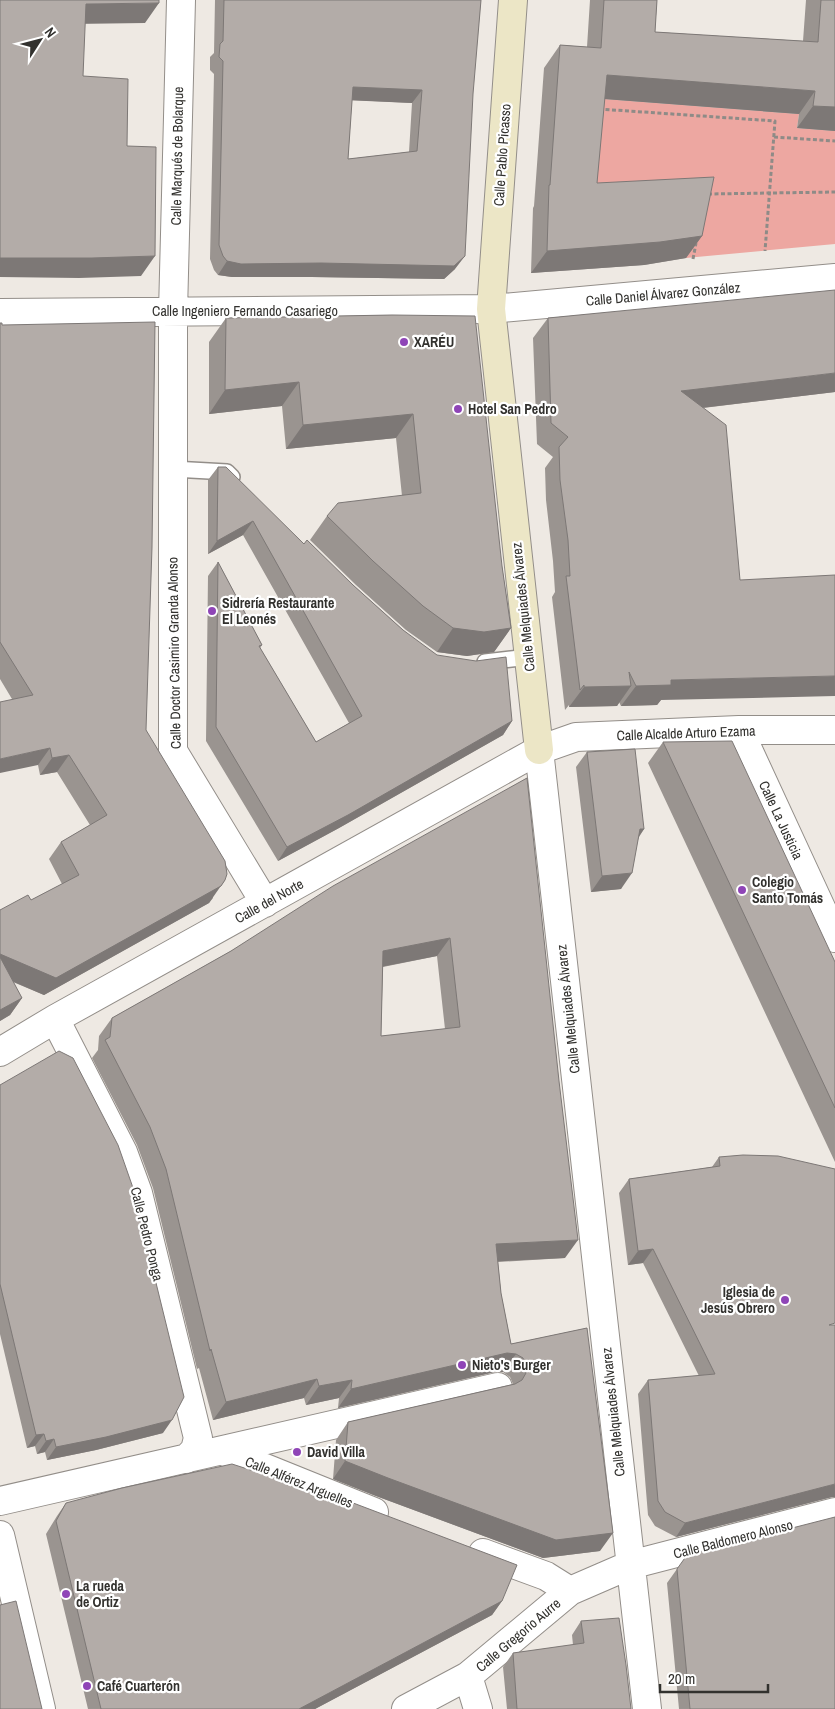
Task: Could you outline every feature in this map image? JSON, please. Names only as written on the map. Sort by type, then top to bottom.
[{"type":"street","name":"Calle Marqués de Bolarque","points":[[173,312],[181,0]]},
{"type":"street","name":"Calle Pablo Picasso","points":[[491,310],[513,0]]},
{"type":"street","name":"Calle Daniel Álvarez González","points":[[491,310],[835,278]]},
{"type":"street","name":"Calle Ingeniero Fernando Casariego","points":[[0,313],[491,310]]},
{"type":"street","name":"Calle Melquiades Álvarez","points":[[491,310],[647,1709]]},
{"type":"street","name":"Calle Doctor Casimiro Granda Alonso","points":[[173,312],[173,751],[265,903]]},
{"type":"street","name":"Calle Alcalde Arturo Ezama","points":[[539,750],[576,737],[739,730],[835,730]]},
{"type":"street","name":"Calle La Justicia","points":[[739,730],[835,938]]},
{"type":"street","name":"Calle del Norte","points":[[0,1052],[55,1019],[539,750]]},
{"type":"street","name":"Calle Pedro Ponga","points":[[55,1019],[123,1152],[138,1192],[198,1438],[195,1450],[186,1459]]},
{"type":"street","name":"Calle Alférez Arguelles","points":[[0,1501],[498,1388]]},
{"type":"street","name":"Calle Alférez Arguelles","points":[[223,1451],[398,1521]]},
{"type":"street","name":"Calle Baldomero Alonso","points":[[630,1565],[835,1512]]},
{"type":"street","points":[[0,1535],[41,1709]]},
{"type":"street","points":[[463,1545],[546,1576],[570,1591]]},
{"type":"street","name":"Calle Gregorio Aurre","points":[[406,1709],[468,1676],[570,1591],[630,1565]]},
{"type":"street","points":[[468,1676],[478,1709]]},
{"type":"lane","points":[[173,469],[227,472],[240,485]]},
{"type":"lane","points":[[467,664],[529,657]]},
{"type":"path","points":[[597,109],[775,121],[762,285]]},
{"type":"path","points":[[774,137],[835,141]]},
{"type":"path","points":[[706,194],[835,192]]},
{"type":"path","points":[[686,292],[696,243]]},
{"type":"shaded area","points":[[591,98],[799,114],[797,128],[835,131],[835,244],[686,258],[581,205]]},
{"type":"building","points":[[0,0],[159,0],[159,3],[86,4],[83,76],[128,79],[127,146],[156,147],[155,256],[0,258]]},
{"type":"building","points":[[224,0],[481,0],[473,94],[465,256],[454,266],[321,263],[241,264],[227,261],[219,245],[223,61],[219,57],[220,44],[223,41]],"holes":[[[353,87],[422,90],[417,151],[348,159]]]},
{"type":"building","points":[[604,0],[657,0],[655,32],[818,42],[821,0],[835,0],[835,107],[813,106],[815,91],[607,75],[597,183],[714,177],[702,236],[660,242],[547,251],[549,185],[560,45],[601,48]]},
{"type":"building","points":[[835,290],[835,373],[681,391],[726,425],[740,580],[835,575],[835,676],[671,680],[671,685],[636,686],[629,672],[631,686],[584,687],[584,685],[580,690],[566,576],[570,576],[568,540],[560,480],[559,447],[568,437],[551,423],[548,318]]},
{"type":"building","points":[[392,315],[475,316],[502,566],[511,628],[484,632],[453,628],[423,606],[327,516],[338,503],[421,493],[413,414],[303,425],[299,382],[225,390],[226,318]]},
{"type":"building","points":[[155,322],[152,547],[146,730],[225,861],[227,874],[221,886],[56,978],[0,954],[0,910],[28,895],[31,900],[79,875],[61,842],[107,815],[69,755],[52,758],[50,748],[0,759],[0,702],[33,695],[0,642],[0,323],[2,325]]},
{"type":"building","points":[[218,467],[226,467],[304,544],[307,540],[403,630],[437,655],[476,661],[506,657],[512,721],[348,815],[287,847],[216,727],[218,562],[262,645],[259,646],[316,742],[362,716],[253,521],[217,541]]},
{"type":"building","points":[[732,741],[835,962],[835,1108],[663,742]]},
{"type":"building","points":[[635,749],[644,829],[640,829],[632,873],[602,876],[587,752]]},
{"type":"building","points":[[527,778],[578,1240],[496,1244],[501,1293],[511,1344],[587,1328],[613,1533],[556,1540],[345,1461],[348,1422],[515,1384],[522,1380],[526,1373],[523,1358],[516,1354],[507,1353],[351,1389],[352,1380],[319,1386],[317,1379],[226,1402],[211,1349],[210,1351],[166,1169],[150,1127],[105,1040],[110,1037],[112,1018],[231,951],[333,886]],"holes":[[[450,938],[460,1027],[381,1036],[383,951]]]},
{"type":"building","points":[[0,957],[22,998],[0,1010]]},
{"type":"building","points":[[59,1051],[73,1058],[118,1145],[132,1185],[184,1397],[172,1420],[106,1437],[56,1447],[54,1439],[46,1441],[44,1434],[36,1435],[0,1284],[0,1085]]},
{"type":"building","points":[[743,1155],[778,1156],[835,1169],[835,1323],[829,1325],[835,1325],[835,1484],[685,1523],[665,1512],[658,1501],[648,1380],[715,1374],[653,1249],[638,1251],[629,1179],[720,1166],[719,1157]]},
{"type":"building","points":[[232,1464],[340,1498],[517,1565],[502,1601],[299,1709],[101,1709],[56,1521],[66,1503],[122,1488]]},
{"type":"building","points":[[835,1517],[835,1709],[690,1709],[677,1569],[687,1555]]},
{"type":"building","points":[[16,1601],[42,1709],[0,1709],[0,1605]]},
{"type":"building","points":[[619,1618],[631,1709],[517,1709],[513,1653],[584,1643],[581,1621]]},
{"type":"place","name":"XARÉU","points":[[404,342]]},
{"type":"place","name":"Hotel San Pedro","points":[[458,409]]},
{"type":"place","name":"Sidrería Restaurante El Leonés","points":[[212,611]]},
{"type":"place","name":"Colegio Santo Tomás","points":[[742,890]]},
{"type":"place","name":"Iglesia de Jesús Obrero","points":[[785,1300]]},
{"type":"place","name":"Nieto's Burger","points":[[462,1365]]},
{"type":"place","name":"David Villa","points":[[297,1452]]},
{"type":"place","name":"La rueda de Ortiz","points":[[66,1594]]},
{"type":"place","name":"Café Cuarterón","points":[[87,1686]]}]
